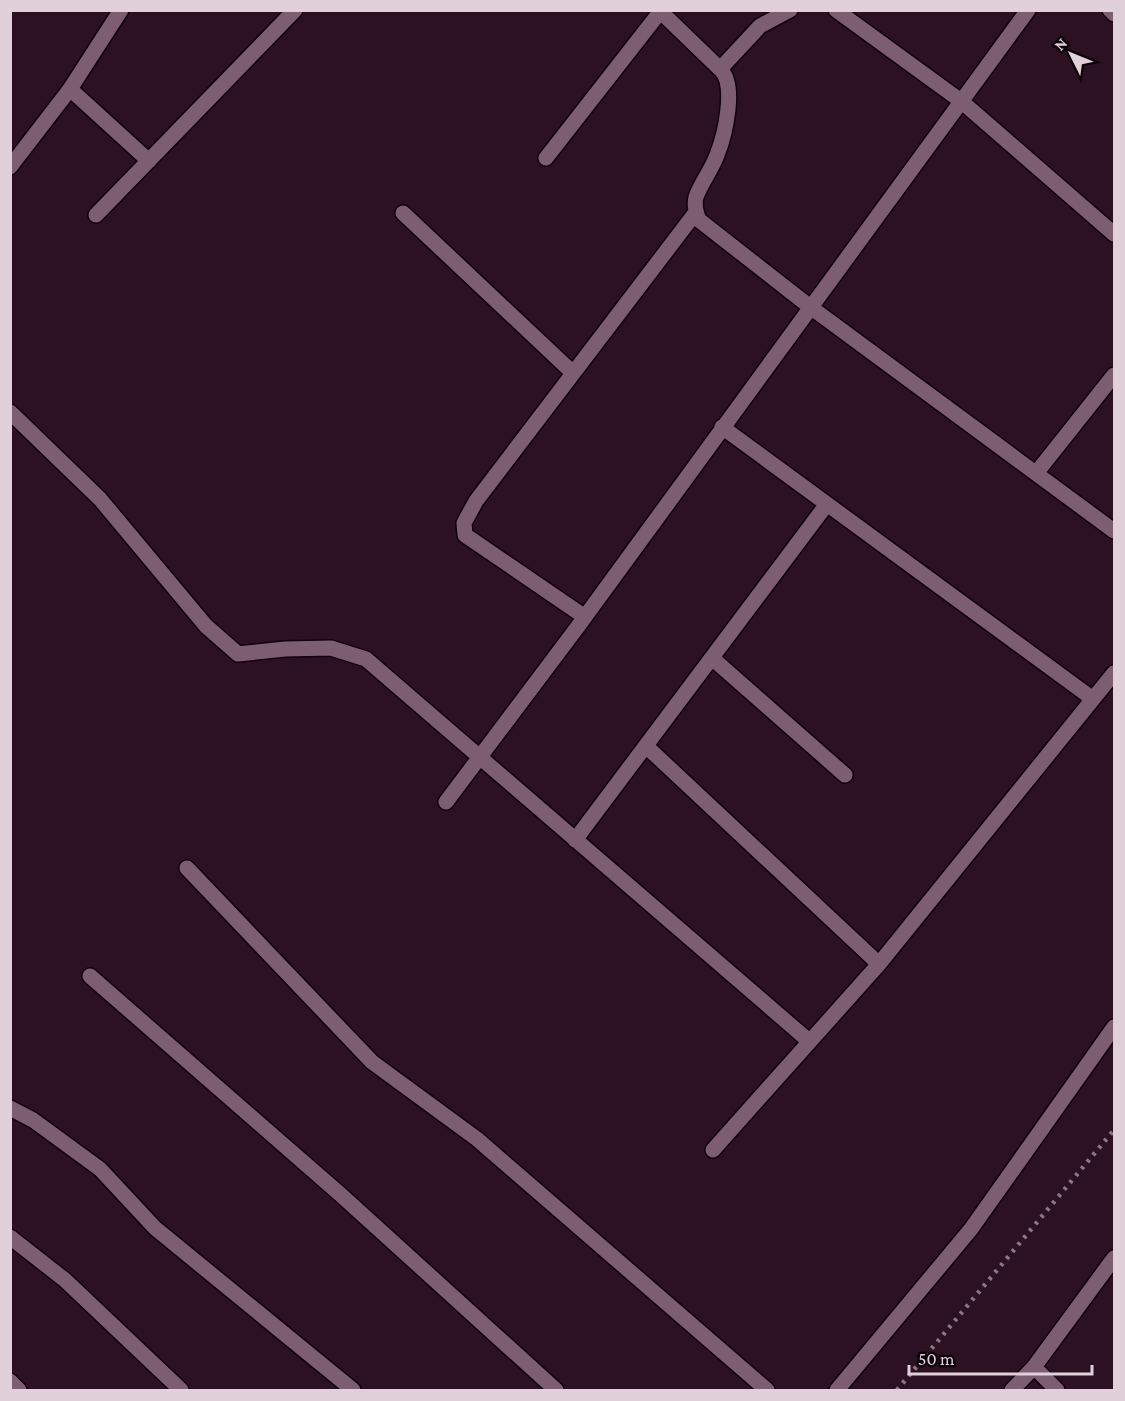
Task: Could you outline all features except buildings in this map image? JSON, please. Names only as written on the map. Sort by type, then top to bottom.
[{"type":"street","points":[[10,166],[70,89],[121,10]]},
{"type":"street","points":[[96,215],[295,10]]},
{"type":"street","points":[[720,69],[759,27],[790,10]]},
{"type":"street","points":[[836,10],[961,101],[1114,234]]},
{"type":"street","points":[[446,802],[585,617],[809,306],[1028,10]]},
{"type":"street","points":[[1110,10],[1114,14]]},
{"type":"street","points":[[546,158],[659,11],[726,74],[729,87],[718,154],[695,198],[699,220],[809,306],[1114,531]]},
{"type":"street","points":[[70,89],[149,161]]},
{"type":"street","points":[[585,617],[465,535],[464,523],[476,501],[696,212]]},
{"type":"street","points":[[403,213],[573,373]]},
{"type":"street","points":[[1036,472],[1108,395],[1114,375]]},
{"type":"street","points":[[10,412],[100,499],[207,626],[238,654],[285,649],[331,648],[366,659],[809,1041]]},
{"type":"street","points":[[722,427],[1093,699]]},
{"type":"street","points":[[575,840],[647,747],[827,504]]},
{"type":"street","points":[[712,658],[845,775]]},
{"type":"street","points":[[714,1150],[879,964],[1114,674]]},
{"type":"street","points":[[647,747],[879,964]]},
{"type":"street","points":[[187,868],[372,1062],[477,1139],[767,1390]]},
{"type":"street","points":[[90,976],[349,1203],[556,1390]]},
{"type":"street","points":[[837,1390],[971,1229],[1114,1027]]},
{"type":"street","points":[[10,1108],[33,1120],[100,1169],[155,1228],[354,1390]]},
{"type":"street","points":[[10,1237],[65,1280],[181,1390]]},
{"type":"street","points":[[1012,1390],[1109,1279],[1114,1258]]},
{"type":"street","points":[[1034,1367],[1057,1390]]},
{"type":"street","points":[[10,1381],[19,1390]]},
{"type":"railway","points":[[897,1390],[1114,1130]]}]
